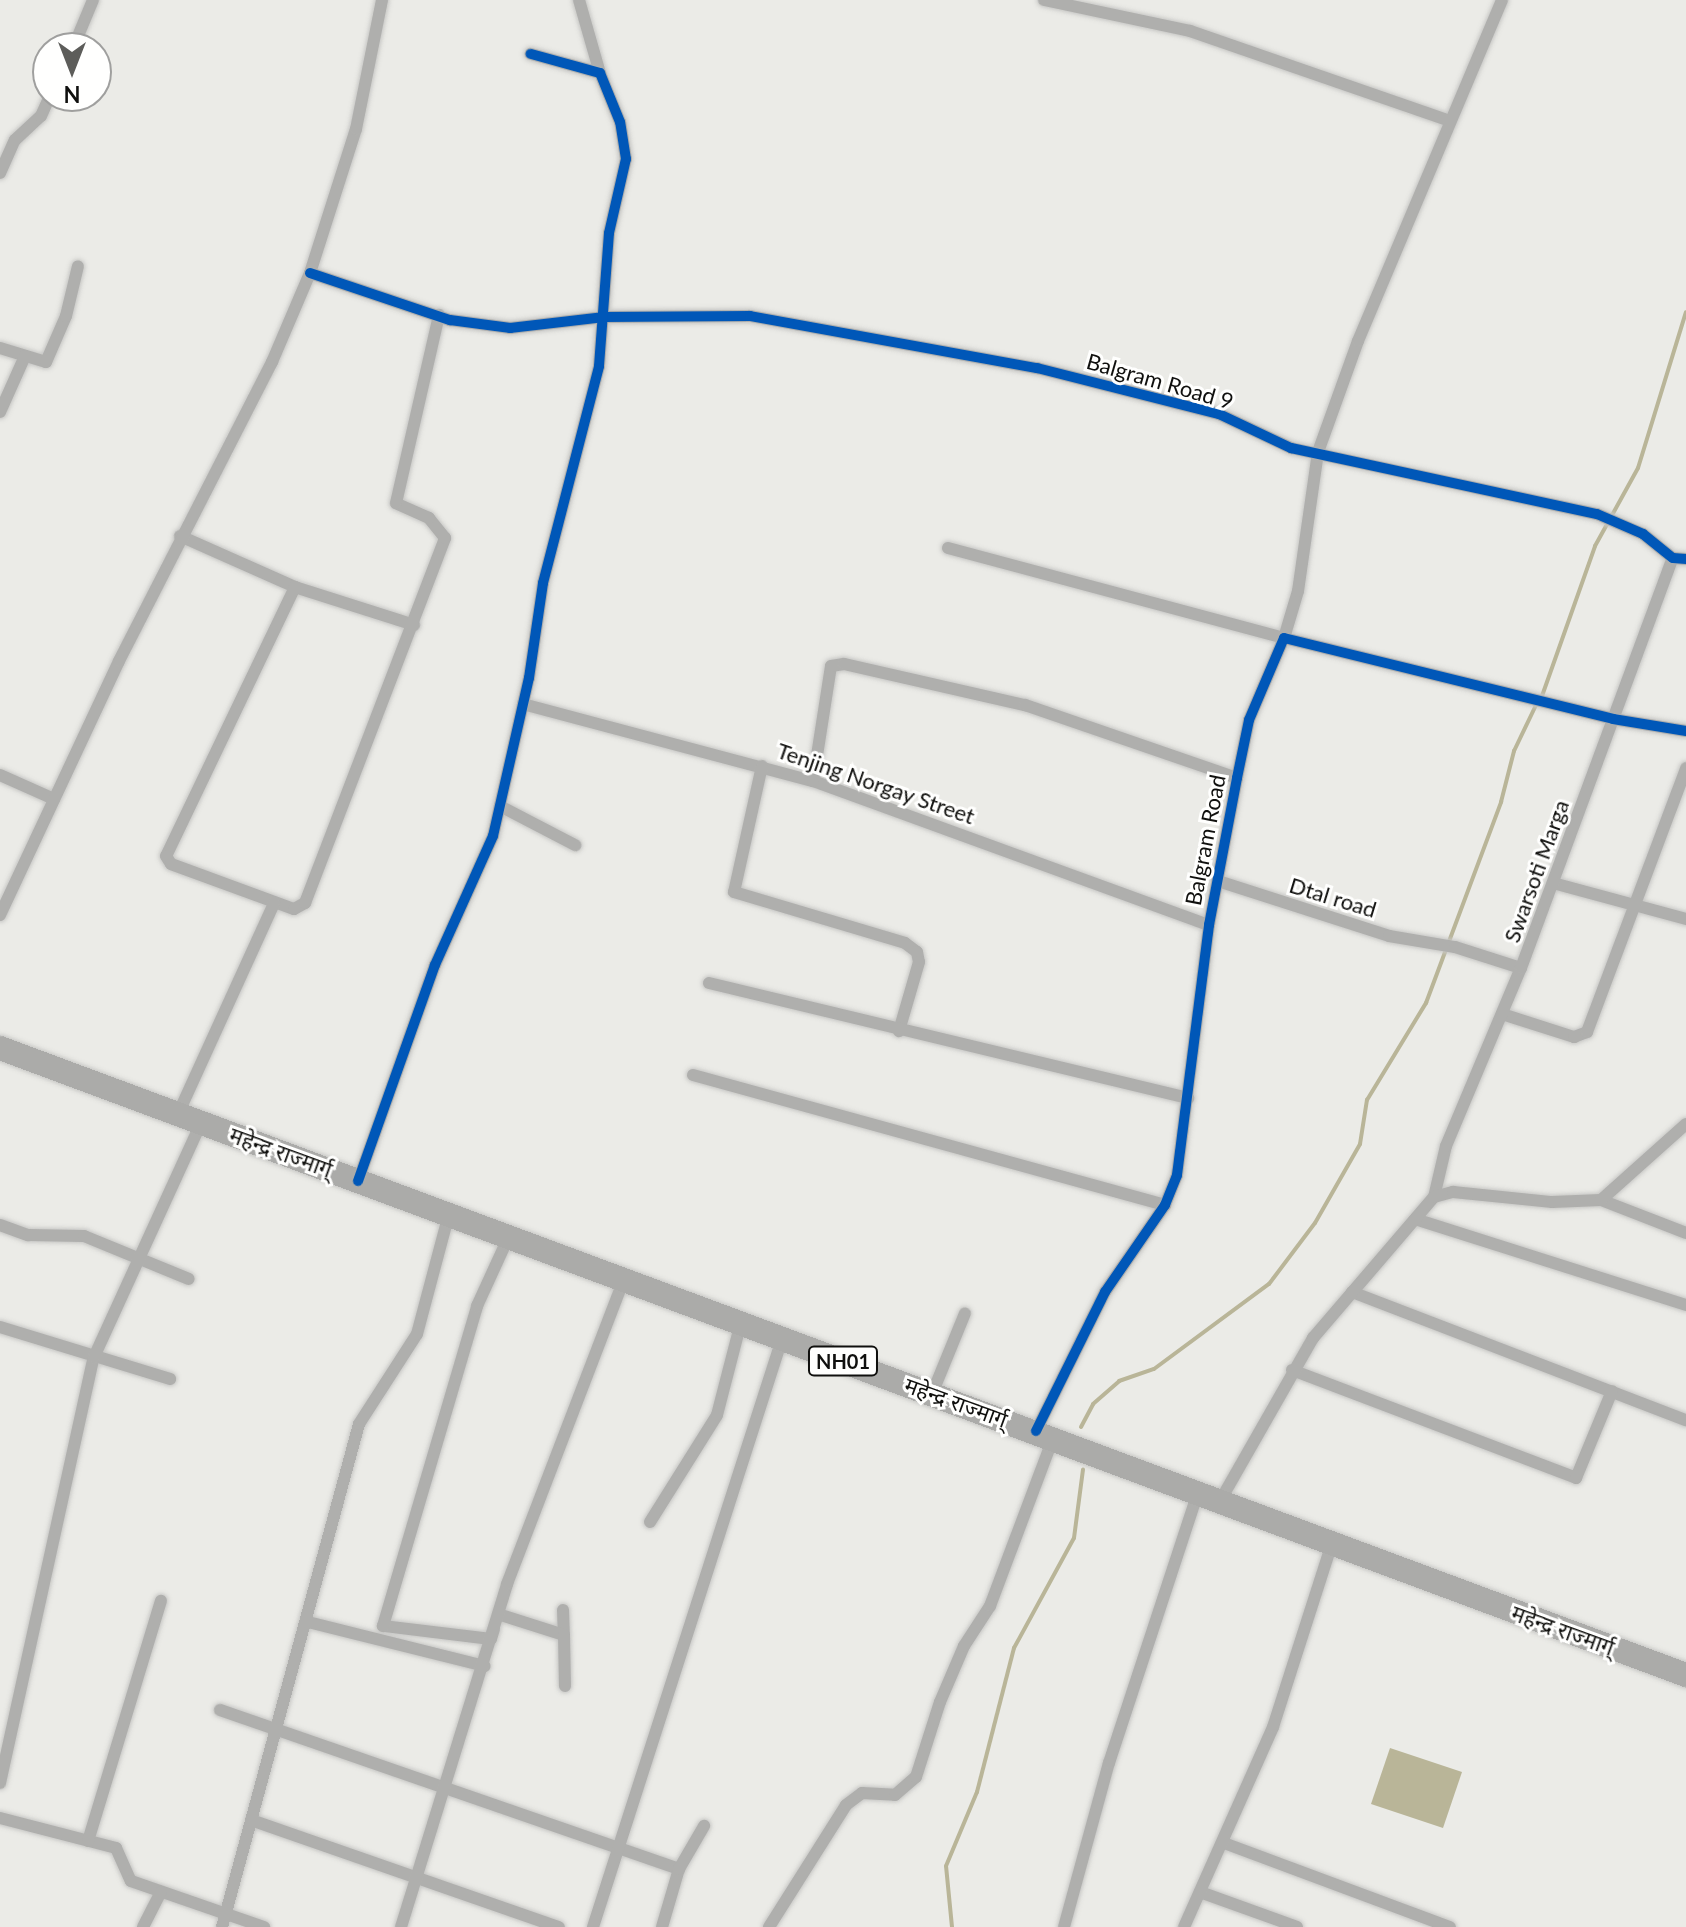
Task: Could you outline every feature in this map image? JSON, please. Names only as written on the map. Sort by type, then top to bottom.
[{"type":"highway","name":"महेन्द्र राज्मार्ग्","points":[[0,1048],[1044,1434],[1331,1546],[1686,1675]]},
{"type":"street","points":[[80,32],[93,0]]},
{"type":"street","points":[[0,915],[180,536],[272,362],[310,273],[356,129],[382,0]]},
{"type":"street","points":[[358,1181],[435,965],[493,836],[523,704],[543,583],[599,366],[609,233],[626,159],[620,122],[600,73],[579,0]]},
{"type":"street","points":[[1044,0],[1190,31],[1450,121]]},
{"type":"street","name":"Balgram Road","points":[[769,1927],[846,1805],[862,1793],[895,1795],[916,1777],[940,1702],[964,1646],[990,1606],[1044,1434],[1105,1292],[1165,1205],[1177,1175],[1209,925],[1237,778],[1249,720],[1284,638],[1298,591],[1318,452],[1358,341],[1502,0]]},
{"type":"street","points":[[531,54],[600,73]]},
{"type":"street","points":[[0,173],[15,140],[43,112]]},
{"type":"street","points":[[0,348],[46,362],[66,316],[78,266]]},
{"type":"street","name":"Balgram Road 9","points":[[310,273],[439,315],[510,328],[604,317],[750,316],[866,334],[1219,414],[1291,448],[1597,514],[1618,522],[1679,558]]},
{"type":"street","points":[[295,587],[166,851],[171,864],[294,909],[305,903],[445,538],[429,518],[396,503],[439,315]]},
{"type":"street","points":[[0,412],[25,356]]},
{"type":"street","points":[[180,536],[295,587],[414,625]]},
{"type":"street","points":[[948,548],[1284,638],[1613,719],[1686,731]]},
{"type":"street","name":"Swarsoti Marga","points":[[1434,1197],[1446,1146],[1521,968],[1613,719],[1679,558]]},
{"type":"street","points":[[813,781],[831,666],[844,664],[1025,705],[1237,778]]},
{"type":"street","name":"Tenjing Norgay Street","points":[[523,704],[813,781],[1209,925]]},
{"type":"street","points":[[762,766],[734,892],[893,939],[917,952],[919,962],[899,1031]]},
{"type":"street","points":[[1502,1014],[1581,1037],[1635,907],[1686,768]]},
{"type":"street","points":[[0,775],[54,799]]},
{"type":"street","points":[[500,806],[575,845]]},
{"type":"street","name":"Dtal road","points":[[1218,881],[1389,936],[1452,947],[1521,968]]},
{"type":"street","points":[[1553,883],[1686,919]]},
{"type":"street","points":[[178,1114],[274,903]]},
{"type":"street","points":[[709,983],[1188,1098]]},
{"type":"street","points":[[693,1075],[1165,1205]]},
{"type":"street","points":[[0,1783],[94,1357],[201,1123]]},
{"type":"street","points":[[1601,1200],[1685,1127]]},
{"type":"street","points":[[1064,1927],[1109,1763],[1209,1496],[1292,1370],[1352,1292],[1434,1197],[1453,1192],[1552,1202],[1601,1200],[1686,1233]]},
{"type":"street","points":[[224,1922],[308,1622],[359,1424],[417,1334],[449,1214]]},
{"type":"street","points":[[1415,1219],[1686,1305]]},
{"type":"street","points":[[0,1225],[28,1235],[84,1236],[189,1279]]},
{"type":"street","points":[[510,1235],[477,1306],[383,1626],[491,1639],[507,1584],[624,1279]]},
{"type":"street","points":[[1352,1292],[1686,1420]]},
{"type":"street","points":[[932,1394],[965,1313]]},
{"type":"street","points":[[650,1522],[717,1415],[741,1322]]},
{"type":"street","points":[[0,1327],[170,1379]]},
{"type":"street","points":[[593,1927],[782,1339]]},
{"type":"street","points":[[1292,1370],[1576,1478],[1612,1391]]},
{"type":"street","points":[[1184,1927],[1273,1727],[1331,1546]]},
{"type":"street","points":[[401,1927],[501,1615],[507,1584]]},
{"type":"street","points":[[88,1841],[161,1601]]},
{"type":"street","points":[[563,1610],[565,1686]]},
{"type":"street","points":[[501,1615],[564,1635]]},
{"type":"street","points":[[308,1622],[485,1666]]},
{"type":"street","points":[[220,1710],[617,1851],[679,1869]]},
{"type":"street","points":[[0,1818],[116,1848],[131,1881],[224,1922],[264,1927]]},
{"type":"street","points":[[251,1820],[417,1875],[559,1927]]},
{"type":"street","points":[[662,1927],[679,1869],[704,1826]]},
{"type":"street","points":[[1224,1843],[1450,1927]]},
{"type":"street","points":[[143,1927],[161,1892]]},
{"type":"street","points":[[1200,1892],[1297,1927]]},
{"type":"shaded area","points":[[1390,1748],[1462,1772],[1443,1828],[1371,1804]]},
{"type":"waterway","points":[[1542,696],[1595,546],[1638,468],[1686,312]]},
{"type":"waterway","points":[[1081,1427],[1093,1404],[1119,1381],[1154,1369],[1269,1284],[1315,1223],[1360,1144],[1367,1100],[1426,1003],[1501,802],[1514,751],[1536,705]]},
{"type":"waterway","points":[[952,1927],[946,1866],[977,1792],[1014,1648],[1074,1538],[1083,1470]]},
{"type":"cycle path","points":[[358,1181],[435,965],[493,836],[529,678],[543,583],[599,366],[609,233],[626,159],[620,122],[600,73],[531,54]]},
{"type":"cycle path","points":[[310,273],[450,320],[510,328],[604,317],[750,316],[1037,368],[1219,414],[1291,448],[1597,514],[1643,534],[1673,558],[1686,559]]},
{"type":"cycle path","points":[[1036,1431],[1105,1292],[1165,1205],[1177,1175],[1209,925],[1237,778],[1249,720],[1284,638],[1613,719],[1686,731]]}]
